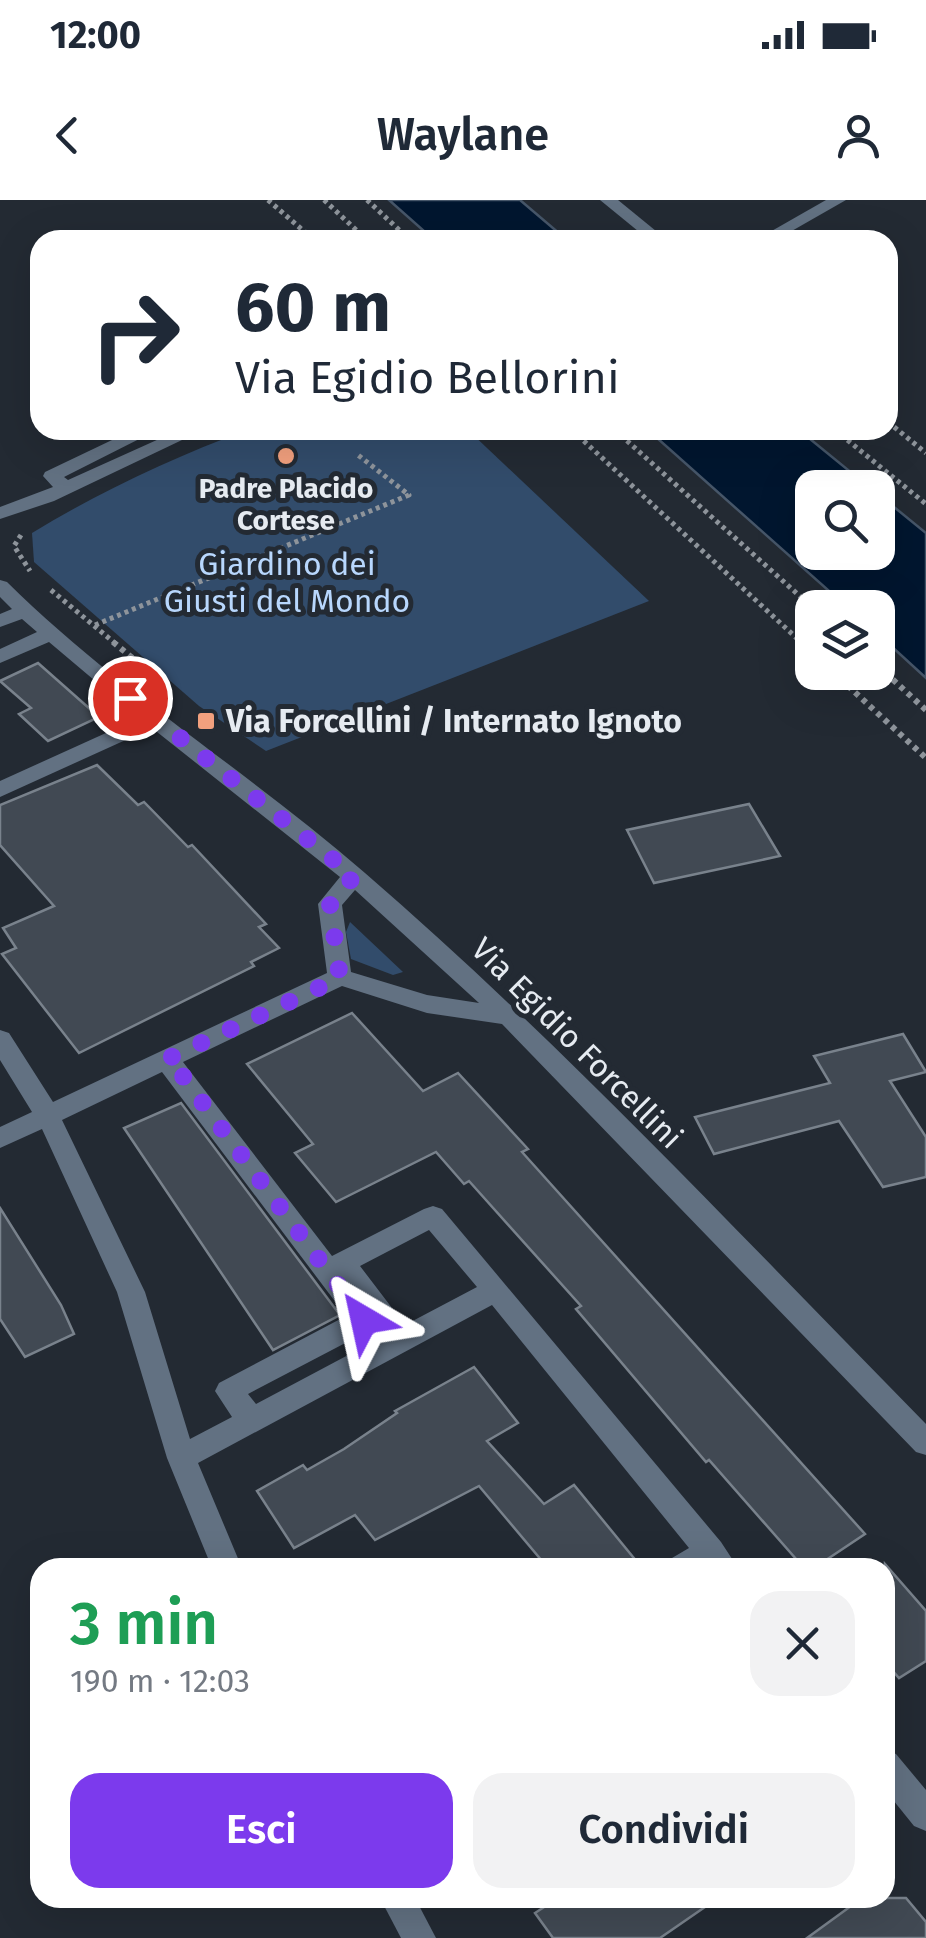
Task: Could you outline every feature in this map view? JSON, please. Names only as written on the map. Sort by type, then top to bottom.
[{"type":"street","points":[[608,200],[646,230]]},
{"type":"street","points":[[782,230],[838,200]]},
{"type":"street","points":[[65,488],[52,476],[127,440]]},
{"type":"street","points":[[0,513],[172,440]]},
{"type":"street","name":"Via Egidio Forcellini","points":[[0,586],[154,719],[354,876],[510,1016],[926,1443]]},
{"type":"street","points":[[0,620],[25,611]]},
{"type":"street","points":[[0,657],[52,633]]},
{"type":"street","points":[[0,790],[154,719]]},
{"type":"street","points":[[340,978],[330,904],[354,876]]},
{"type":"street","points":[[0,1138],[340,978],[427,1004],[510,1016]]},
{"type":"street","points":[[0,1038],[48,1116],[131,1292],[182,1458],[223,1558]]},
{"type":"street","points":[[165,1060],[182,1075],[364,1320],[228,1391],[252,1420]]},
{"type":"street","points":[[400,1341],[342,1263],[433,1216],[715,1558]]},
{"type":"street","points":[[182,1458],[496,1290]]},
{"type":"street","points":[[895,1777],[926,1815]]},
{"type":"street","points":[[403,1908],[420,1938]]},
{"type":"path","points":[[268,200],[302,230]]},
{"type":"path","points":[[324,200],[356,230]]},
{"type":"path","points":[[366,200],[399,230]]},
{"type":"path","points":[[898,430],[926,453]]},
{"type":"path","points":[[583,440],[795,637]]},
{"type":"path","points":[[627,440],[795,592]]},
{"type":"path","points":[[848,440],[926,504]]},
{"type":"path","points":[[95,625],[409,495],[358,455]]},
{"type":"path","points":[[45,585],[174,693]]},
{"type":"path","points":[[895,682],[926,710]]},
{"type":"path","points":[[853,690],[926,758]]},
{"type":"green space","name":"Giardino dei Giusti del Mondo","points":[[222,440],[479,440],[649,601],[266,751],[199,706],[34,562],[32,533],[137,476]]},
{"type":"green space","points":[[350,922],[403,972],[393,975],[351,959],[346,932]]},
{"type":"shaded area","points":[[389,200],[520,200],[555,230],[423,230]]},
{"type":"shaded area","points":[[659,440],[811,440],[848,470],[795,470],[795,561]]},
{"type":"shaded area","points":[[895,508],[926,533],[926,678],[895,650],[895,590],[828,590],[805,570],[895,570]]},
{"type":"building","points":[[38,663],[99,717],[48,741],[19,714],[31,708],[0,681]]},
{"type":"building","points":[[97,765],[138,805],[144,802],[188,847],[192,845],[266,924],[259,927],[279,948],[251,962],[254,966],[79,1053],[2,954],[16,948],[3,928],[54,906],[0,845],[0,805]]},
{"type":"building","points":[[749,804],[780,856],[654,883],[627,830]]},
{"type":"building","points":[[352,1013],[423,1091],[458,1073],[528,1149],[522,1152],[865,1534],[829,1558],[795,1558],[709,1460],[706,1462],[576,1309],[581,1306],[469,1181],[464,1184],[436,1152],[336,1202],[295,1153],[313,1144],[247,1064]]},
{"type":"building","points":[[903,1034],[926,1072],[890,1081],[926,1137],[926,1177],[883,1187],[839,1121],[714,1154],[695,1117],[830,1083],[814,1056]]},
{"type":"building","points":[[181,1103],[340,1315],[273,1350],[124,1128]]},
{"type":"building","points":[[0,1208],[61,1305],[74,1334],[25,1357],[0,1319]]},
{"type":"building","points":[[474,1367],[518,1423],[487,1441],[544,1504],[574,1485],[634,1558],[540,1558],[479,1486],[375,1540],[355,1515],[294,1548],[257,1491],[303,1465],[307,1470],[344,1449],[395,1411]]},
{"type":"building","points":[[895,1575],[926,1611],[926,1661],[899,1678],[895,1673]]},
{"type":"building","points":[[895,1898],[906,1898],[926,1922],[926,1938],[807,1938],[848,1908],[895,1908]]},
{"type":"building","points":[[543,1908],[704,1908],[660,1938],[553,1938],[535,1913]]},
{"type":"place","name":"Padre Placido Cortese","points":[[286,456]]},
{"type":"place","name":"Via Forcellini / Internato Ignoto","points":[[206,721]]},
{"type":"route","points":[[130,698],[354,876],[330,904],[340,978],[165,1060],[182,1075],[364,1320]]}]
